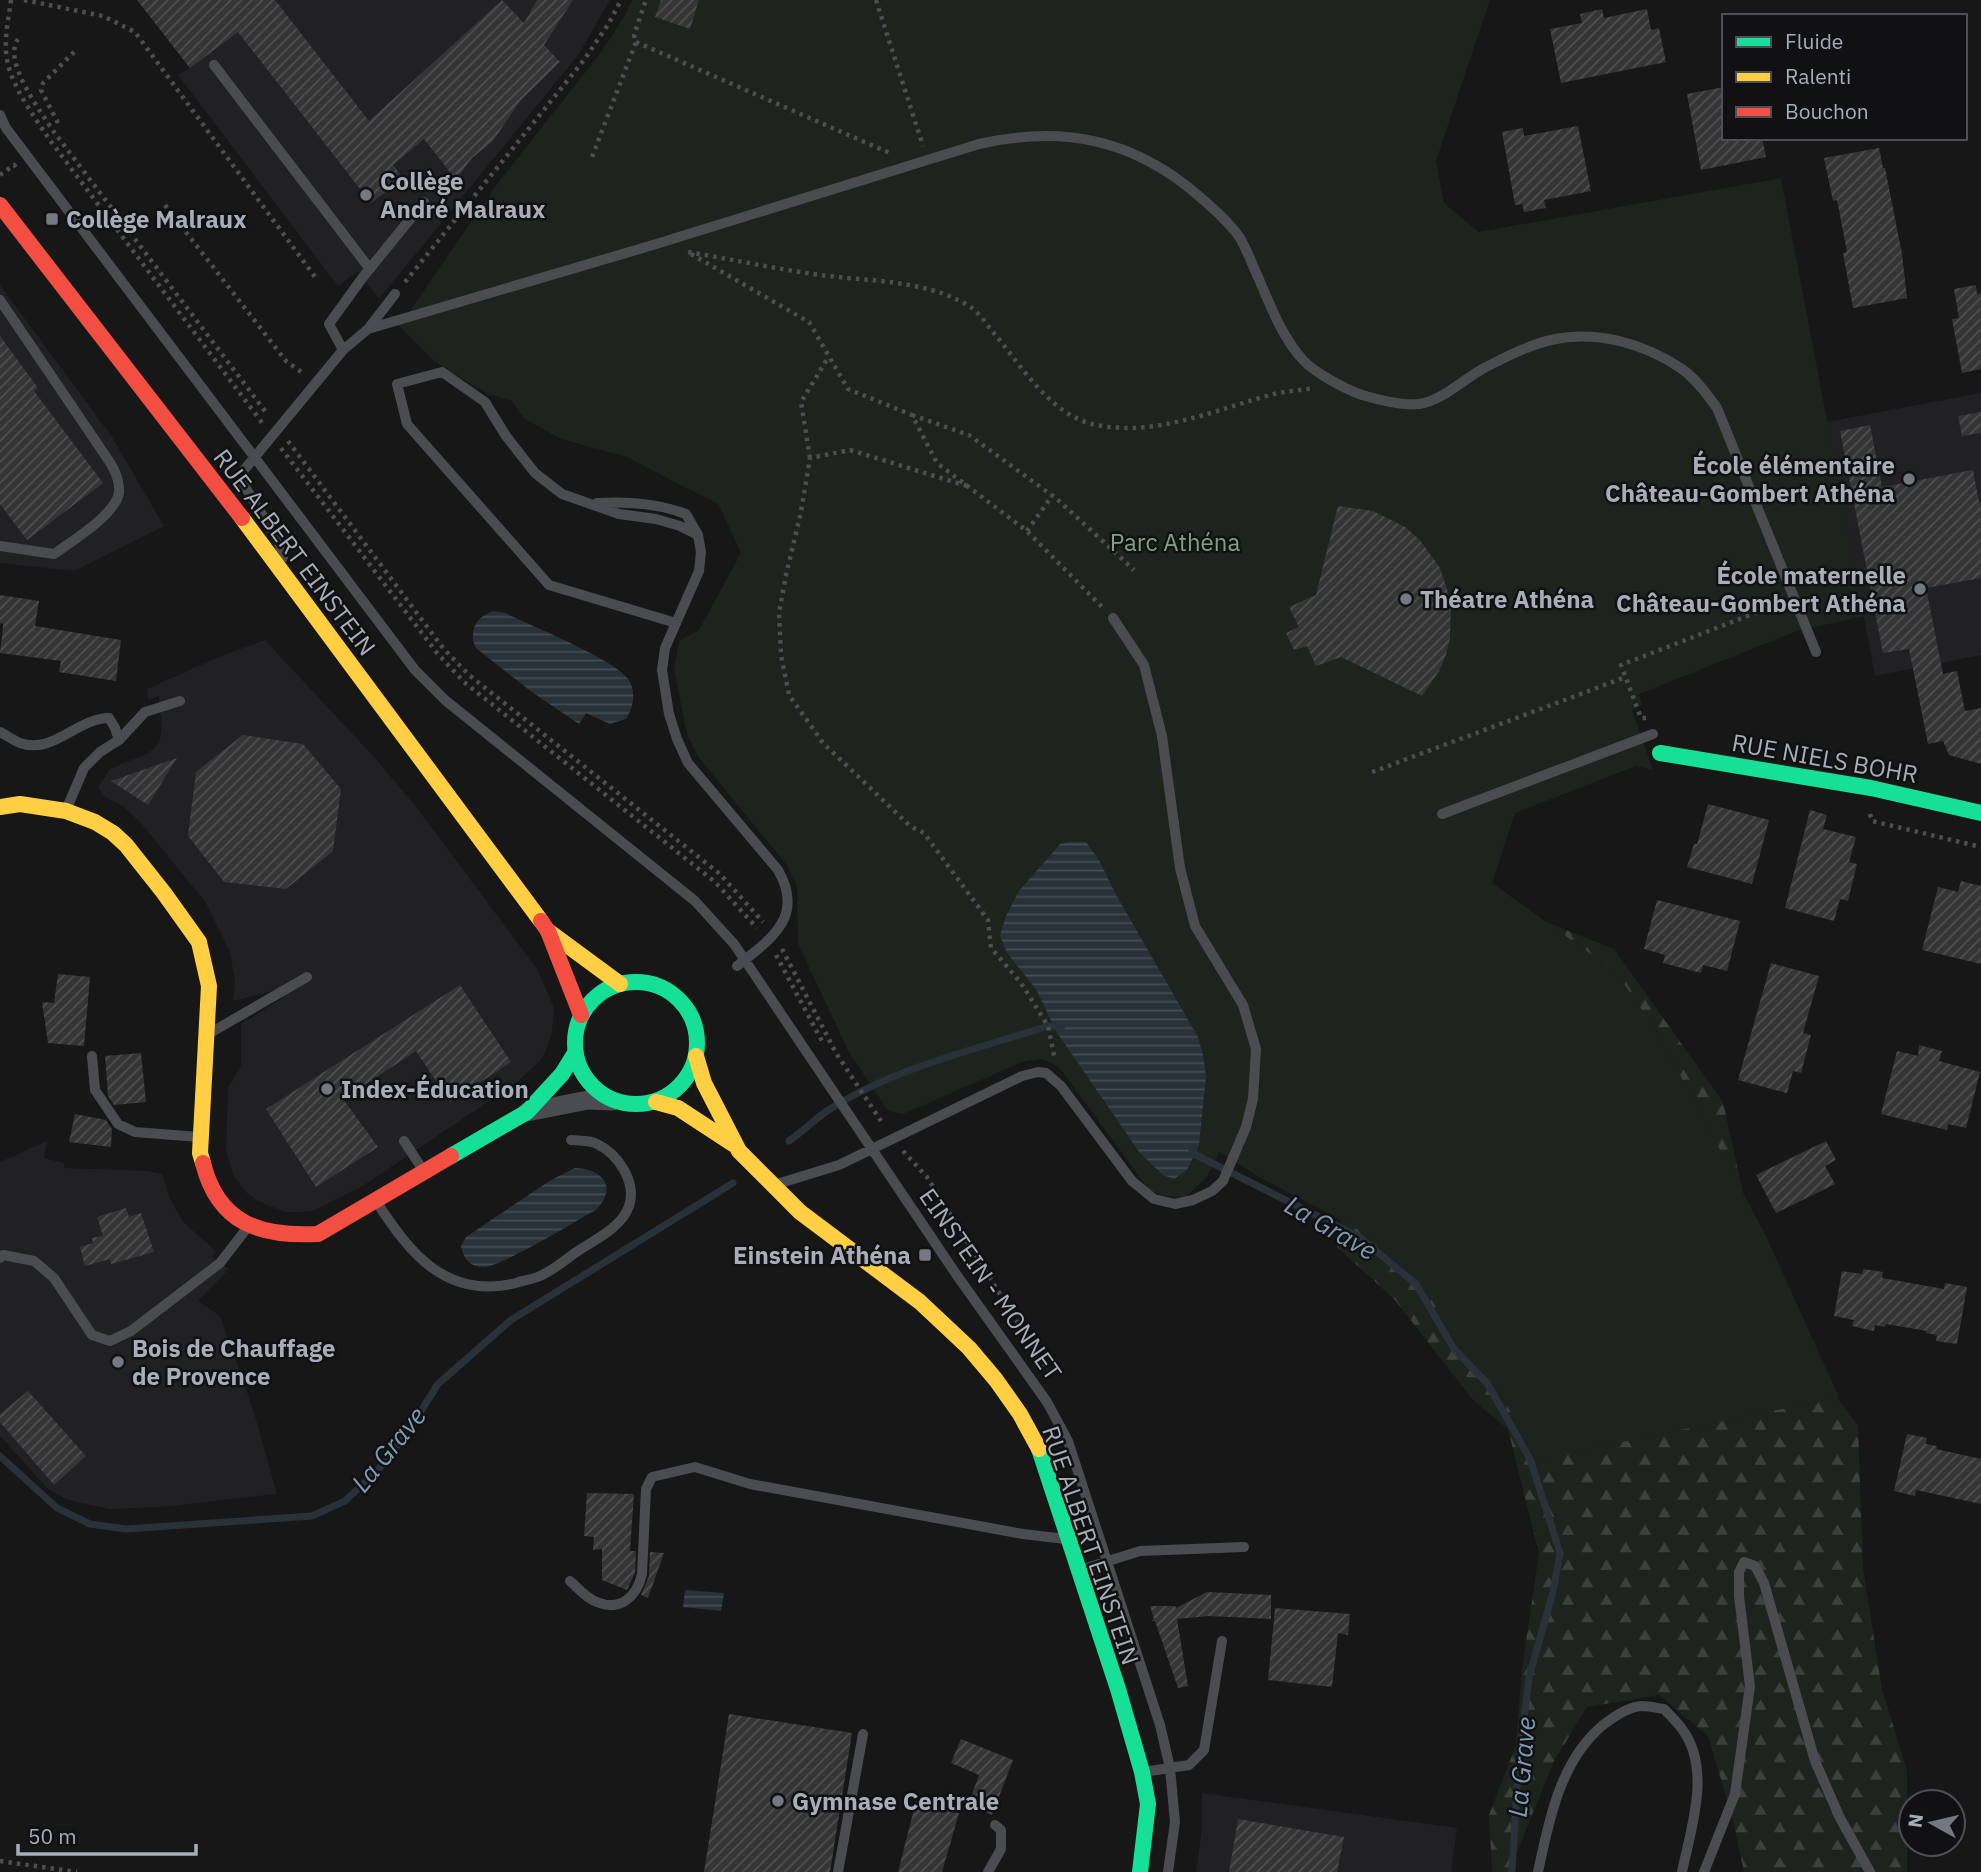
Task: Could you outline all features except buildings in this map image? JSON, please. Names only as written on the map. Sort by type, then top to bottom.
[{"type":"street","name":"RUE ALBERT EINSTEIN","points":[[0,205],[222,491],[548,931],[581,1015]]},
{"type":"street","name":"RUE NIELS BOHR","points":[[1660,753],[1921,797],[1981,813]]},
{"type":"street","points":[[0,807],[20,804],[66,811],[95,822],[113,833],[126,845],[164,893],[199,942],[209,986],[200,1137],[204,1175],[222,1208],[248,1227],[274,1235],[318,1234],[527,1112],[562,1074],[575,1053]]},
{"type":"street","name":"RUE ALBERT EINSTEIN","points":[[548,931],[620,984]]},
{"type":"street","points":[[527,1112],[588,1100],[612,1101],[626,1105],[656,1102],[674,1092],[688,1076],[696,1056],[697,1036],[691,1016],[680,1000],[664,988],[642,982],[620,984],[604,990],[591,1001],[581,1015],[575,1033],[575,1053],[582,1073],[594,1089],[612,1101]]},
{"type":"street","name":"RUE ALBERT EINSTEIN","points":[[696,1056],[704,1083],[734,1144]]},
{"type":"street","name":"RUE ALBERT EINSTEIN","points":[[656,1102],[677,1108],[734,1144],[800,1212],[920,1302],[976,1356],[1020,1414],[1039,1450],[1080,1570],[1142,1772],[1148,1804],[1140,1872]]},
{"type":"lane","points":[[214,65],[370,268]]},
{"type":"lane","name":"EINSTEIN - MONNET","points":[[0,115],[6,128],[415,670],[445,700],[695,901],[734,944],[741,963],[815,1063],[1047,1402],[1068,1441],[1160,1725],[1170,1769],[1175,1822],[1168,1872]]},
{"type":"lane","points":[[368,329],[653,246],[979,144],[1032,135],[1063,135],[1088,139],[1146,160],[1174,175],[1221,215],[1240,239],[1286,336],[1304,362],[1340,385],[1371,398],[1420,404],[1442,395],[1486,367],[1533,345],[1554,339],[1596,337],[1644,348],[1683,369],[1701,386],[1717,408],[1816,652]]},
{"type":"lane","points":[[344,350],[330,324],[370,268],[424,202]]},
{"type":"lane","points":[[291,585],[279,542],[242,482],[244,470],[344,350],[368,329],[395,294]]},
{"type":"lane","points":[[0,300],[109,461],[119,483],[119,495],[113,506],[86,531],[54,554],[0,546]]},
{"type":"lane","points":[[676,623],[548,585],[407,425],[397,384],[442,372],[485,401],[506,436],[535,473],[562,494],[619,514],[656,519],[680,526],[698,535]]},
{"type":"lane","points":[[591,503],[620,501],[662,505],[686,514],[698,535],[701,552],[699,571],[665,648],[662,670],[673,727],[688,762],[778,870],[786,883],[789,901],[786,918],[775,936],[741,963]]},
{"type":"lane","points":[[773,1185],[839,1165],[1022,1076],[1038,1072],[1045,1073],[1061,1087],[1132,1181],[1154,1199],[1175,1204],[1193,1200],[1212,1191],[1223,1181],[1237,1153],[1253,1099],[1256,1049],[1243,1005],[1195,926],[1180,868],[1162,736],[1144,665],[1113,618]]},
{"type":"lane","points":[[66,811],[84,768],[100,752],[119,740],[145,712],[180,701]]},
{"type":"lane","points":[[0,732],[21,743],[44,746],[99,719],[109,719],[116,728],[119,740]]},
{"type":"lane","points":[[1443,814],[1653,734]]},
{"type":"lane","points":[[206,1035],[307,977]]},
{"type":"lane","points":[[92,1056],[95,1090],[118,1124],[135,1132],[200,1137]]},
{"type":"lane","points":[[376,1200],[396,1232],[421,1258],[445,1277],[468,1286],[496,1288],[541,1276],[618,1224],[630,1204],[629,1177],[614,1156],[596,1143],[571,1140]]},
{"type":"lane","points":[[404,1141],[424,1172]]},
{"type":"lane","points":[[0,1258],[3,1255],[34,1261],[54,1278],[92,1335],[110,1340],[131,1331],[220,1263],[248,1227]]},
{"type":"lane","points":[[570,1581],[595,1602],[615,1605],[628,1601],[639,1587],[642,1574],[646,1489],[652,1477],[695,1467],[750,1485],[1024,1534],[1069,1539]]},
{"type":"lane","points":[[1080,1570],[1140,1551],[1244,1547]]},
{"type":"lane","points":[[1703,1872],[1735,1794],[1751,1686],[1739,1596],[1739,1572],[1744,1562],[1755,1566],[1764,1583],[1815,1762],[1840,1818],[1870,1872]]},
{"type":"lane","points":[[1142,1772],[1189,1765],[1204,1750],[1222,1641]]},
{"type":"lane","points":[[1538,1872],[1548,1821],[1567,1773],[1587,1739],[1617,1714],[1641,1706],[1664,1709],[1684,1731],[1696,1760],[1697,1788],[1682,1872]]},
{"type":"lane","points":[[838,1872],[863,1734]]},
{"type":"lane","points":[[988,1872],[1001,1849],[1001,1830],[995,1825]]},
{"type":"path","points":[[11,0],[6,52],[12,74],[26,104],[48,139],[268,432]]},
{"type":"path","points":[[24,0],[103,16],[135,32],[315,276]]},
{"type":"path","points":[[395,294],[584,61],[621,0]]},
{"type":"path","points":[[592,157],[636,43],[634,35],[646,0]]},
{"type":"path","points":[[876,0],[927,160]]},
{"type":"path","points":[[18,38],[14,45],[13,58],[33,100],[54,132],[274,423]]},
{"type":"path","points":[[636,43],[914,163]]},
{"type":"path","points":[[58,123],[41,90],[43,83],[74,52]]},
{"type":"path","points":[[0,175],[14,165]]},
{"type":"path","points":[[165,205],[286,361],[309,378]]},
{"type":"path","points":[[653,246],[816,275],[891,281],[940,293],[974,309],[1026,375],[1069,416],[1092,424],[1120,428],[1153,426],[1280,393],[1340,385]]},
{"type":"path","points":[[687,251],[809,322],[848,389],[969,435],[1052,496],[1134,570]]},
{"type":"path","points":[[829,356],[801,402],[810,458],[779,613],[781,655],[789,695],[822,743],[910,826],[924,833],[988,920],[991,948],[1021,983],[1048,1026],[1061,1087]]},
{"type":"path","points":[[912,415],[937,463],[1027,531],[1113,618]]},
{"type":"path","points":[[285,439],[452,657],[480,683],[720,874],[775,936],[833,1055]]},
{"type":"path","points":[[277,443],[437,653],[464,682],[715,882],[762,934]]},
{"type":"path","points":[[810,458],[850,450],[967,486]]},
{"type":"path","points":[[1027,531],[1052,496]]},
{"type":"path","points":[[1647,719],[1640,718],[1622,665],[1795,598]]},
{"type":"path","points":[[1372,772],[1626,677]]},
{"type":"path","points":[[1861,787],[1872,821],[1981,847]]},
{"type":"path","points":[[776,955],[833,1055],[881,1121]]},
{"type":"path","points":[[0,1861],[78,1872]]},
{"type":"shaded area","name":"Collège André Malraux","points":[[137,0],[610,0],[579,54],[379,299],[358,271],[338,286],[178,75],[190,68]]},
{"type":"shaded area","points":[[0,285],[112,437],[164,526],[74,571],[0,563]]},
{"type":"shaded area","points":[[1981,393],[1981,655],[1875,676],[1827,422]]},
{"type":"shaded area","points":[[494,611],[505,613],[571,643],[620,671],[631,684],[633,694],[631,710],[626,719],[610,724],[586,713],[579,724],[529,690],[476,648],[473,636],[475,625],[482,616]]},
{"type":"shaded area","points":[[265,640],[414,804],[537,969],[554,1008],[552,1033],[541,1060],[516,1083],[364,1185],[313,1211],[285,1212],[258,1201],[247,1193],[234,1177],[226,1151],[228,1088],[241,1066],[241,1024],[281,999],[276,990],[233,1001],[235,982],[230,952],[206,903],[140,822],[124,807],[103,796],[98,787],[110,769],[146,754],[154,749],[160,740],[162,726],[159,696],[148,699],[147,689]]},
{"type":"shaded area","points":[[1086,842],[1099,860],[1115,893],[1198,1037],[1206,1076],[1199,1145],[1187,1170],[1174,1179],[1163,1175],[1140,1153],[1056,1031],[1036,989],[1007,953],[1000,935],[1019,891],[1060,844]]},
{"type":"shaded area","name":"Bois de Chauffage de Provence","points":[[47,1141],[44,1158],[64,1163],[64,1168],[148,1171],[162,1174],[170,1199],[184,1223],[216,1251],[212,1257],[229,1269],[198,1301],[220,1316],[253,1409],[277,1494],[162,1507],[109,1509],[68,1500],[48,1489],[0,1436],[0,1162]]},
{"type":"shaded area","points":[[575,1168],[593,1172],[604,1181],[606,1194],[596,1210],[506,1260],[483,1267],[468,1261],[461,1246],[466,1237],[551,1180]]},
{"type":"shaded area","points":[[685,1590],[724,1593],[721,1611],[683,1607]]},
{"type":"shaded area","points":[[1202,1793],[1457,1828],[1451,1872],[1196,1872],[1202,1828]]},
{"type":"green space","name":"Parc Athéna","points":[[632,0],[1490,0],[1436,161],[1444,203],[1479,232],[1781,178],[1864,616],[1797,631],[1639,694],[1642,705],[1632,710],[1653,770],[1636,766],[1515,813],[1492,883],[1616,972],[1657,1032],[1766,1236],[1839,1397],[1536,1460],[1493,1379],[1457,1345],[1421,1281],[1359,1230],[1259,1177],[1219,1152],[1207,1177],[1186,1197],[1163,1196],[1149,1190],[1059,1067],[1041,1059],[1022,1062],[903,1114],[888,1111],[849,1052],[798,944],[797,886],[786,864],[699,758],[687,735],[674,669],[679,641],[699,630],[741,553],[719,505],[627,457],[561,439],[525,419],[512,401],[488,394],[435,362],[387,314],[405,318],[498,183],[602,51]]},
{"type":"green space","points":[[1361,754],[1516,910],[1614,949],[1723,1102],[1754,1243],[1801,1349],[1858,1426],[1863,1568],[1882,1689],[1907,1771],[1907,1788],[1897,1788],[1897,1858],[1907,1858],[1907,1872],[1744,1872],[1732,1816],[1708,1736],[1659,1695],[1587,1707],[1554,1761],[1509,1872],[1492,1872],[1489,1815],[1516,1745],[1522,1669],[1539,1553],[1508,1429],[1473,1400],[1395,1300],[1337,1247],[1355,1122]]},
{"type":"waterway","name":"La Grave","points":[[789,1141],[827,1111],[879,1083],[963,1052],[1048,1026],[1062,1026]]},
{"type":"waterway","name":"La Grave","points":[[1192,1150],[1196,1155],[1359,1237],[1416,1284],[1454,1349],[1487,1383],[1530,1459],[1560,1553],[1553,1592],[1529,1677],[1518,1770],[1512,1872]]},
{"type":"waterway","name":"La Grave","points":[[0,1456],[57,1508],[90,1524],[126,1529],[312,1516],[345,1501],[377,1471],[405,1436],[438,1384],[511,1320],[733,1183]]},
{"type":"traffic: fast","points":[[1660,753],[1871,788],[1981,813]]},
{"type":"traffic: fast","points":[[636,982],[659,986],[679,1000],[693,1020],[697,1043],[693,1066],[679,1086],[659,1100],[636,1104],[613,1100],[593,1086],[579,1066],[575,1043],[579,1020],[593,1000],[613,986],[636,982]]},
{"type":"traffic: fast","points":[[451,1156],[527,1112],[562,1074],[575,1053]]},
{"type":"traffic: fast","points":[[1039,1449],[1118,1689],[1142,1772],[1148,1804],[1140,1872]]},
{"type":"traffic: slow","points":[[242,518],[541,921]]},
{"type":"traffic: slow","points":[[0,807],[20,804],[66,811],[95,822],[113,833],[126,845],[164,893],[199,942],[209,986],[200,1153],[203,1163]]},
{"type":"traffic: slow","points":[[548,931],[620,984]]},
{"type":"traffic: slow","points":[[696,1056],[704,1083],[739,1151],[800,1212],[920,1302],[969,1348],[1020,1414],[1039,1449]]},
{"type":"traffic: slow","points":[[656,1102],[678,1108],[733,1144]]},
{"type":"traffic: jam","points":[[0,205],[242,518]]},
{"type":"traffic: jam","points":[[541,921],[548,931],[581,1015]]},
{"type":"traffic: jam","points":[[203,1163],[219,1200],[231,1213],[245,1222],[278,1233],[318,1234],[451,1156]]},
{"type":"place","name":"Collège André Malraux","points":[[366,195]]},
{"type":"place","name":"Collège Malraux","points":[[52,219]]},
{"type":"place","name":"École élémentaire Château-Gombert Athéna","points":[[1909,479]]},
{"type":"place","name":"École maternelle Château-Gombert Athéna","points":[[1920,589]]},
{"type":"place","name":"Théatre Athéna","points":[[1406,599]]},
{"type":"place","name":"Index-Éducation","points":[[327,1089]]},
{"type":"place","name":"Einstein Athéna","points":[[925,1255]]},
{"type":"place","name":"Bois de Chauffage de Provence","points":[[118,1362]]},
{"type":"place","name":"Gymnase Centrale","points":[[778,1801]]}]
